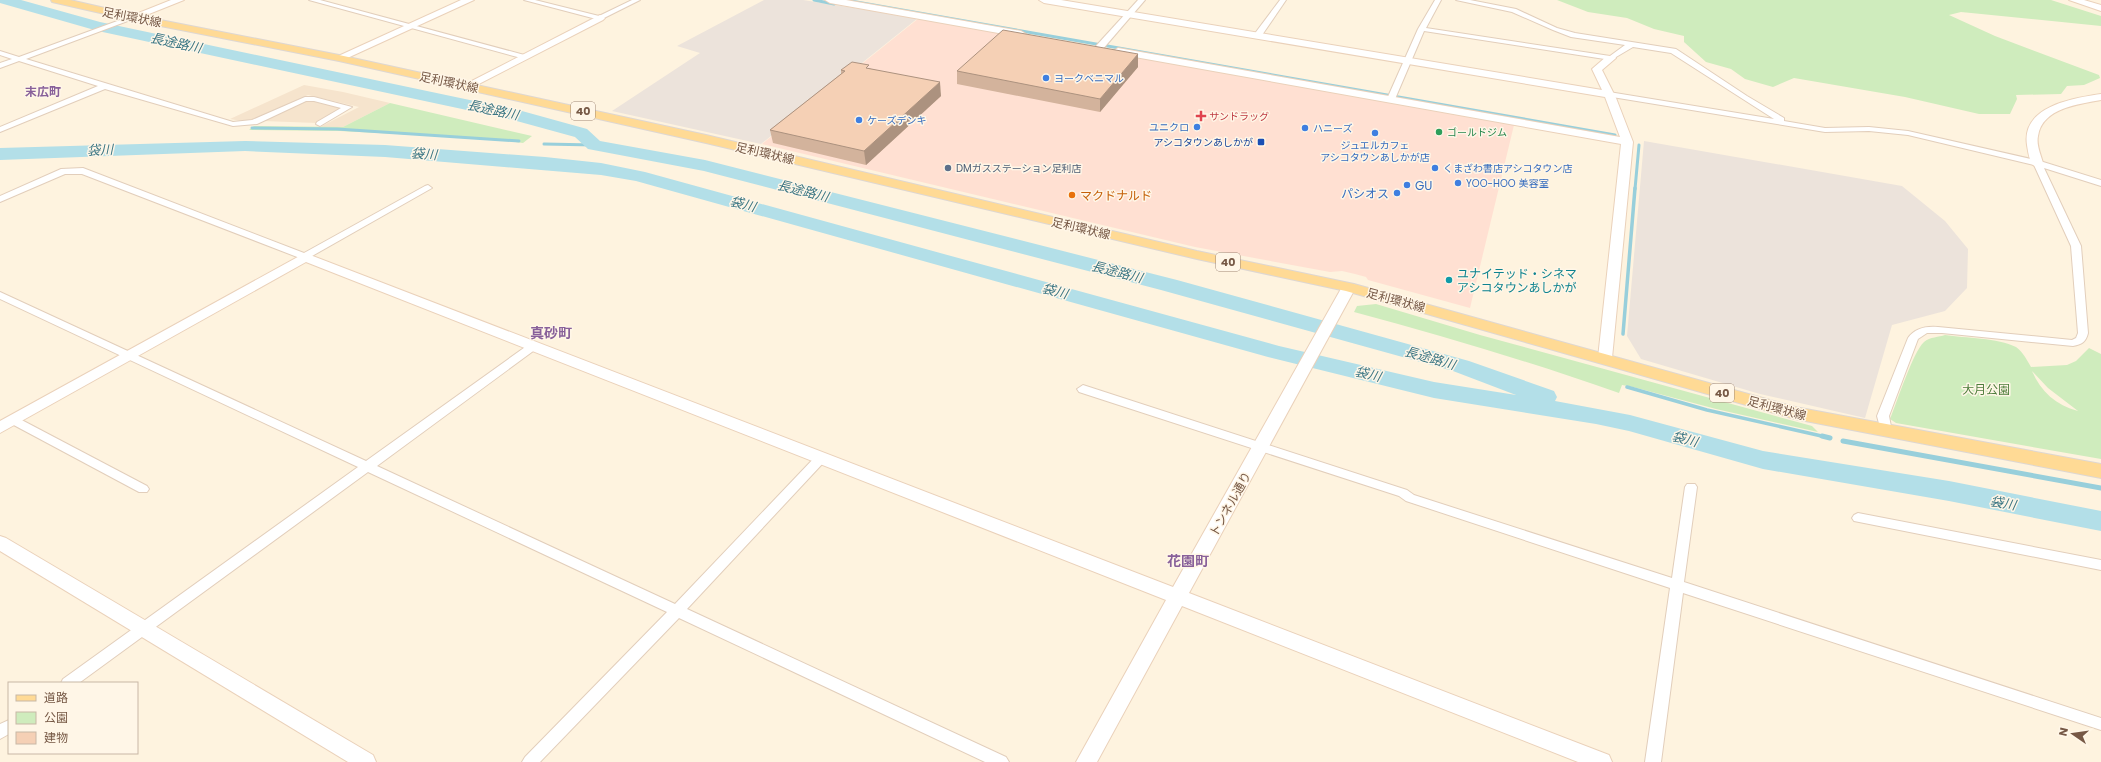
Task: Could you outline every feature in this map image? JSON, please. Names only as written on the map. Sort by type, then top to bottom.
[{"type":"main road","name":"足利環状線","points":[[56,0],[131,18],[340,58],[706,139],[1197,255],[1349,287],[1796,413],[1886,432],[2101,471]]},
{"type":"street","points":[[0,66],[179,0]]},
{"type":"street","points":[[312,0],[524,56]]},
{"type":"street","points":[[340,58],[469,0]]},
{"type":"street","points":[[527,0],[600,18]]},
{"type":"street","points":[[467,86],[637,0]]},
{"type":"street","points":[[830,0],[1031,36]]},
{"type":"street","points":[[1044,0],[1825,130],[1869,129],[1908,133],[2037,163],[2101,183]]},
{"type":"street","points":[[1095,47],[1142,0]]},
{"type":"street","points":[[1257,36],[1283,0]]},
{"type":"street","points":[[1390,100],[1422,29],[1438,0]]},
{"type":"street","points":[[1459,0],[1514,10],[1555,29],[1574,34],[1672,51],[1680,54],[1744,98],[1788,124]]},
{"type":"street","points":[[2074,0],[2101,8]]},
{"type":"street","points":[[1422,29],[1611,58]]},
{"type":"street","points":[[1605,358],[1627,142],[1610,94],[1597,69],[1631,45]]},
{"type":"street","points":[[1095,47],[1627,142]]},
{"type":"street","points":[[0,53],[233,124],[254,122],[305,99],[314,99],[348,107],[320,124]]},
{"type":"street","points":[[0,130],[105,86]]},
{"type":"street","points":[[1886,432],[1883,416],[1913,338],[1918,332],[1930,329],[2073,343],[2081,340],[2084,333],[2076,246],[2037,163],[2032,136],[2038,121],[2050,111],[2077,101],[2101,97]]},
{"type":"street","points":[[0,199],[64,171],[83,171],[532,347],[1602,762]]},
{"type":"street","points":[[7,424],[428,188]]},
{"type":"street","name":"トンネル通り","points":[[1086,762],[1349,287]]},
{"type":"street","points":[[0,295],[1001,762]]},
{"type":"street","points":[[69,682],[532,347]]},
{"type":"street","points":[[1083,389],[1262,446],[1403,493],[1410,498],[2101,724]]},
{"type":"street","points":[[7,424],[144,489]]},
{"type":"street","points":[[530,762],[821,458]]},
{"type":"street","points":[[1653,762],[1691,487]]},
{"type":"street","points":[[1858,518],[2101,565]]},
{"type":"street","points":[[0,543],[366,762]]},
{"type":"shaded area","points":[[764,0],[803,0],[918,18],[761,144],[612,111],[700,53],[677,46]]},
{"type":"shaded area","name":"アシコタウンあしかが","points":[[919,18],[1514,125],[1470,308],[1368,280],[1366,277],[1355,274],[1342,271],[1330,272],[1195,247],[762,144]]},
{"type":"shaded area","points":[[304,85],[390,103],[343,127],[320,127],[359,107],[308,95],[257,118],[242,121],[230,119]]},
{"type":"shaded area","points":[[311,101],[342,108],[317,123],[263,121],[302,102]]},
{"type":"shaded area","points":[[1644,141],[1902,186],[1945,221],[1968,249],[1967,288],[1945,311],[1892,325],[1865,418],[1760,394],[1641,359],[1627,336]]},
{"type":"green space","points":[[1557,0],[2051,0],[2101,16],[2101,26],[1961,12],[1949,15],[1995,36],[2099,75],[2100,78],[2084,85],[2067,86],[2061,94],[2016,95],[2017,99],[2010,114],[1979,114],[1905,97],[1794,78],[1773,87],[1745,79],[1731,69],[1706,62],[1684,42],[1684,36],[1654,29],[1627,18],[1588,12]]},
{"type":"green space","points":[[390,103],[532,136],[523,143],[494,139],[340,131],[249,130],[254,126],[343,127]]},
{"type":"green space","points":[[1376,304],[1480,335],[1812,426],[1818,432],[1716,409],[1633,387],[1622,385],[1619,393],[1487,350],[1354,312],[1357,306]]},
{"type":"green space","name":"大月公園","points":[[1945,335],[2009,344],[2021,351],[2031,367],[2067,365],[2076,361],[2089,348],[2101,354],[2101,459],[1896,423],[1890,419],[1910,366],[1920,347],[1926,340]],"holes":[[[2032,371],[2048,388],[2078,411],[2063,405],[2050,397],[2040,385]]]},
{"type":"building","name":"ヨークベニマル","points":[[1003,30],[1138,54],[1100,99],[957,71]]},
{"type":"building","name":"ケーズデンキ","points":[[852,62],[869,65],[866,68],[940,82],[864,151],[770,130],[845,71],[841,70]]},
{"type":"waterway","name":"長途路川","points":[[5,0],[98,26],[516,115],[581,133],[594,145],[705,166],[1169,285],[1461,366],[1545,397]]},
{"type":"waterway","points":[[814,0],[834,4]]},
{"type":"waterway","points":[[851,1],[1615,135]]},
{"type":"waterway","points":[[252,128],[337,129],[519,141]]},
{"type":"waterway","points":[[544,144],[594,145]]},
{"type":"waterway","points":[[1635,189],[1639,145]]},
{"type":"waterway","name":"袋川","points":[[0,154],[245,146],[385,151],[545,163],[601,169],[638,176],[1276,352],[1434,390],[1596,416],[1630,423],[1763,460],[1949,491],[2101,521]]},
{"type":"waterway","points":[[1623,334],[1635,188]]},
{"type":"waterway","points":[[1627,387],[1707,410],[1826,437]]},
{"type":"waterway","points":[[1822,436],[1826,437]]},
{"type":"waterway","points":[[1826,437],[1830,438]]},
{"type":"waterway","points":[[1843,441],[2101,488]]},
{"type":"place","name":"ヨークベニマル","points":[[1046,78]]},
{"type":"place","name":"サンドラッグ","points":[[1201,116]]},
{"type":"place","name":"ケーズデンキ","points":[[859,120]]},
{"type":"place","name":"ユニクロ","points":[[1197,127]]},
{"type":"place","name":"ハニーズ","points":[[1305,128]]},
{"type":"place","name":"ゴールドジム","points":[[1439,132]]},
{"type":"place","name":"ジュエルカフェ アシコタウンあしかが店","points":[[1375,133]]},
{"type":"place","name":"アシコタウンあしかが","points":[[1261,142]]},
{"type":"place","name":"DMガスステーション足利店","points":[[948,168]]},
{"type":"place","name":"くまざわ書店アシコタウン店","points":[[1435,168]]},
{"type":"place","name":"YOO-HOO 美容室","points":[[1458,183]]},
{"type":"place","name":"GU","points":[[1407,185]]},
{"type":"place","name":"パシオス","points":[[1397,193]]},
{"type":"place","name":"マクドナルド","points":[[1072,195]]},
{"type":"place","name":"ユナイテッド・シネマ アシコタウンあしかが","points":[[1449,280]]},
{"type":"district","name":"末広町","points":[[43,91]]},
{"type":"district","name":"真砂町","points":[[551,333]]},
{"type":"district","name":"花園町","points":[[1188,561]]}]
